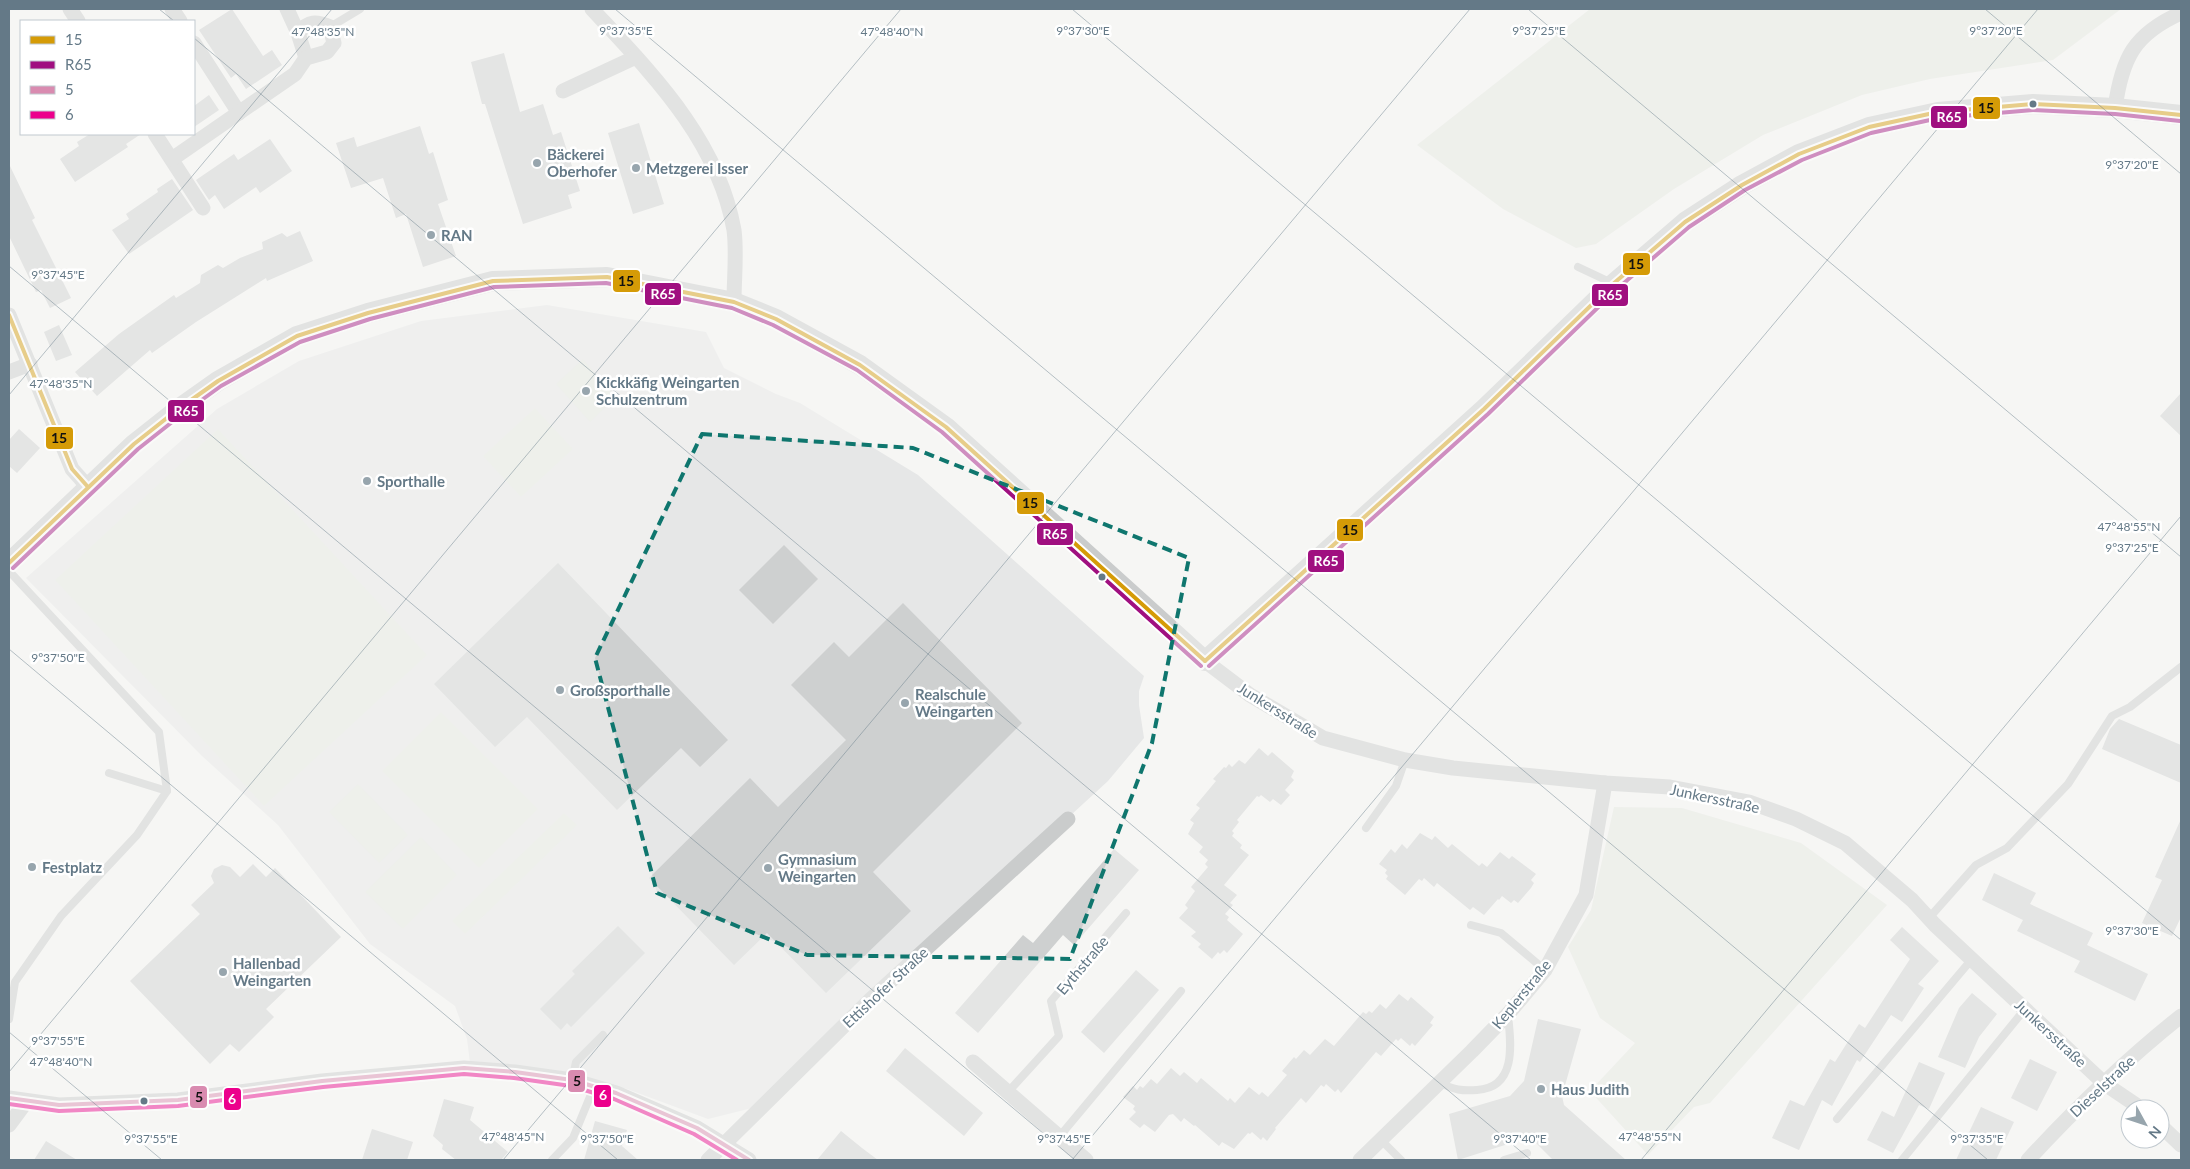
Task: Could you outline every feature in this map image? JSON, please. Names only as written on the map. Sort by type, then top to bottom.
[{"type":"street","points":[[70,9],[77,20]]},
{"type":"street","points":[[172,9],[179,20]]},
{"type":"street","points":[[287,9],[298,33],[306,58]]},
{"type":"street","points":[[592,9],[669,95],[694,129],[720,179],[734,230],[734,302]]},
{"type":"street","points":[[2115,108],[2119,81],[2131,50],[2160,22],[2181,13]]},
{"type":"street","points":[[172,159],[295,74],[306,58],[327,52],[334,43],[330,27],[318,22],[306,24],[298,33]]},
{"type":"street","points":[[195,45],[239,113]]},
{"type":"street","points":[[563,91],[636,57]]},
{"type":"street","points":[[9,563],[134,444],[218,381],[296,336],[368,313],[493,281],[607,277],[734,302],[776,319],[860,365],[946,427],[1205,661],[1484,408],[1613,284],[1685,222],[1742,185],[1799,154],[1869,127],[1938,112],[2033,104],[2115,108],[2181,115]]},
{"type":"street","points":[[156,135],[203,208]]},
{"type":"street","points":[[9,315],[72,469],[88,487]]},
{"type":"street","points":[[9,372],[30,364]]},
{"type":"street","name":"Junkersstraße","points":[[1205,661],[1250,695],[1323,738],[1405,760],[1453,768],[1605,783],[1670,787],[1748,802],[1796,819],[1845,843],[1912,900],[2105,1084],[2127,1099]]},
{"type":"street","name":"Keplerstraße","points":[[1360,1160],[1508,1014],[1545,970],[1586,895],[1605,783]]},
{"type":"street","name":"Ettishofer Straße","points":[[708,1160],[870,1000],[1068,819]]},
{"type":"street","name":"Dieselstraße","points":[[2028,1160],[2060,1125],[2181,1016]]},
{"type":"street","points":[[973,1062],[1086,1160]]},
{"type":"street","points":[[9,1098],[26,1102],[59,1105],[178,1100],[322,1081],[464,1068],[515,1072],[572,1080],[616,1094],[697,1128],[749,1160]]},
{"type":"street","points":[[9,1125],[26,1102]]},
{"type":"street","points":[[2170,1135],[2181,1145]]},
{"type":"lane","points":[[330,27],[360,9]]},
{"type":"lane","points":[[1578,267],[1613,284]]},
{"type":"lane","points":[[9,571],[159,732],[167,791],[137,835],[61,916],[15,982],[9,1019]]},
{"type":"lane","points":[[1929,918],[1976,865],[2007,848],[2068,784],[2112,716],[2130,707],[2181,667]]},
{"type":"lane","points":[[1366,828],[1396,786],[1405,760]]},
{"type":"lane","points":[[109,773],[167,791]]},
{"type":"lane","name":"Eythstraße","points":[[1008,1092],[1059,1036],[1051,1001],[1126,913]]},
{"type":"lane","points":[[1472,925],[1501,933],[1545,970]]},
{"type":"lane","points":[[1837,1119],[1972,959]]},
{"type":"lane","points":[[1059,1137],[1181,991]]},
{"type":"lane","points":[[1902,1160],[2025,1009]]},
{"type":"lane","points":[[1440,1083],[1457,1091],[1488,1089],[1502,1080],[1509,1065],[1510,1036],[1508,1014]]},
{"type":"lane","points":[[572,1080],[576,1062],[603,1035]]},
{"type":"lane","points":[[552,1160],[573,1138],[594,1087]]},
{"type":"lane","points":[[1381,1140],[1401,1160]]},
{"type":"lane","points":[[1504,1160],[1527,1153]]},
{"type":"highlighted area","points":[[702,434],[913,448],[1189,558],[1152,743],[1070,959],[807,955],[657,893],[595,658]]},
{"type":"shaded area","points":[[1590,9],[2121,9],[2053,60],[1930,79],[1862,95],[1763,135],[1674,189],[1596,244],[1576,248],[1503,209],[1417,145]]},
{"type":"shaded area","points":[[547,305],[706,332],[724,368],[776,394],[800,403],[918,475],[1144,676],[1139,691],[1139,705],[1144,738],[1108,781],[752,1108],[708,1119],[627,1089],[562,1073],[470,1063],[467,1039],[455,1006],[370,944],[278,825],[202,756],[26,578],[217,409],[299,361],[421,321]]},
{"type":"shaded area","name":"Kickkäfig Weingarten Schulzentrum","points":[[583,359],[616,397],[590,422],[556,384]]},
{"type":"shaded area","points":[[535,408],[573,449],[521,497],[483,456]]},
{"type":"shaded area","points":[[218,429],[427,655],[264,806],[55,580]]},
{"type":"shaded area","points":[[441,712],[538,809],[479,868],[382,771]]},
{"type":"shaded area","points":[[358,784],[408,835],[379,863],[329,812]]},
{"type":"shaded area","points":[[1614,807],[1682,808],[1801,843],[1887,905],[1710,1103],[1694,1107],[1648,1155],[1590,1091],[1635,1043],[1600,1018],[1568,947],[1591,910]]},
{"type":"shaded area","points":[[564,813],[577,825],[465,934],[452,921]]},
{"type":"shaded area","points":[[421,837],[457,875],[403,929],[365,892]]},
{"type":"building","points":[[232,9],[263,56],[272,50],[282,65],[246,89],[236,74],[231,78],[199,30]]},
{"type":"building","name":"Bäckerei Oberhofer","points":[[504,53],[520,112],[543,104],[553,135],[561,132],[580,191],[568,195],[572,208],[523,224],[485,104],[482,104],[471,62]]},
{"type":"building","points":[[209,95],[219,110],[195,126],[195,105]]},
{"type":"building","name":"Metzgerei Isser","points":[[639,123],[664,204],[633,214],[608,133]]},
{"type":"building","points":[[420,126],[429,154],[433,152],[448,200],[438,204],[456,256],[423,267],[406,214],[396,218],[383,178],[351,188],[336,143],[354,137],[357,147]]},
{"type":"building","points":[[88,135],[140,135],[126,144],[128,147],[75,182],[60,159],[79,146],[77,142]]},
{"type":"building","points":[[270,139],[292,171],[260,193],[256,187],[224,209],[215,195],[209,200],[196,180],[234,154],[238,160]]},
{"type":"building","points":[[9,164],[35,218],[32,220],[71,298],[50,308],[41,290],[36,292],[9,236]]},
{"type":"building","points":[[172,179],[193,210],[129,254],[112,230],[129,219],[126,214],[158,192],[157,189]]},
{"type":"building","points":[[300,231],[313,261],[267,281],[266,278],[196,322],[152,353],[150,350],[97,396],[75,372],[119,334],[174,295],[176,298],[200,283],[201,275],[218,265],[223,268],[240,258],[263,249],[262,242],[282,233],[287,237]]},
{"type":"building","points":[[59,325],[72,355],[56,361],[44,332]]},
{"type":"building","points":[[2181,393],[2181,436],[2160,416]]},
{"type":"building","points":[[19,429],[40,448],[17,473],[9,466],[9,440]]},
{"type":"building","points":[[784,545],[818,579],[773,624],[739,590]]},
{"type":"building","name":"Großsporthalle","points":[[558,563],[728,740],[700,767],[681,748],[617,810],[527,717],[495,747],[434,684]]},
{"type":"building","name":"Gymnasium Weingarten","points":[[903,603],[1022,723],[873,872],[911,911],[826,993],[767,933],[734,965],[649,878],[750,778],[778,807],[846,740],[791,685],[834,642],[849,657]]},
{"type":"building","points":[[2119,719],[2181,745],[2181,783],[2102,749],[2110,729]]},
{"type":"building","points":[[1259,748],[1268,756],[1272,752],[1294,771],[1291,777],[1294,780],[1285,790],[1290,795],[1281,805],[1273,799],[1270,802],[1261,795],[1257,796],[1237,820],[1239,822],[1232,831],[1234,833],[1232,836],[1242,845],[1240,848],[1249,855],[1224,885],[1237,895],[1230,903],[1233,905],[1225,914],[1229,917],[1227,920],[1243,934],[1227,953],[1224,950],[1220,954],[1218,952],[1212,959],[1198,947],[1201,944],[1191,936],[1196,932],[1179,918],[1188,908],[1185,905],[1195,891],[1191,887],[1208,867],[1205,864],[1208,860],[1199,852],[1203,847],[1188,834],[1194,823],[1190,820],[1200,808],[1196,805],[1216,781],[1213,779],[1224,767],[1226,768],[1229,764],[1232,767],[1239,760],[1245,764]]},
{"type":"building","points":[[2181,819],[2181,917],[2172,936],[2142,923],[2162,880],[2155,877]]},
{"type":"building","points":[[1420,833],[1432,840],[1435,836],[1448,848],[1452,844],[1479,866],[1482,863],[1487,867],[1500,852],[1509,859],[1512,856],[1536,874],[1531,880],[1534,883],[1518,903],[1514,900],[1511,903],[1502,896],[1484,915],[1473,907],[1470,910],[1437,883],[1434,887],[1424,878],[1422,881],[1419,879],[1405,895],[1386,879],[1388,876],[1385,873],[1387,870],[1379,864],[1391,849],[1395,853],[1402,844],[1407,849]]},
{"type":"building","points":[[1114,849],[1139,870],[1074,945],[1063,935],[978,1033],[955,1013],[1023,935],[1033,943]]},
{"type":"building","name":"Hallenbad Weingarten","points":[[253,864],[266,877],[275,868],[341,937],[266,1009],[274,1017],[239,1052],[230,1044],[210,1064],[130,981],[200,914],[191,905],[214,883],[211,876],[214,869],[222,865],[230,867],[240,877]]},
{"type":"building","points":[[1994,873],[2036,893],[2030,904],[2093,933],[2087,945],[2148,974],[2135,1001],[2074,972],[2080,961],[2017,931],[2023,920],[1982,900]]},
{"type":"building","points":[[618,926],[645,953],[571,1027],[567,1023],[561,1030],[540,1009],[575,974],[572,971]]},
{"type":"building","points":[[1902,927],[1939,961],[1918,984],[1924,988],[1902,1022],[1891,1015],[1860,1062],[1857,1060],[1832,1106],[1822,1100],[1799,1150],[1772,1138],[1790,1100],[1804,1106],[1830,1059],[1835,1062],[1859,1024],[1865,1028],[1910,959],[1890,940]]},
{"type":"building","points":[[1136,970],[1159,990],[1104,1053],[1081,1032]]},
{"type":"building","points":[[1972,993],[1997,1014],[1979,1037],[1965,1068],[1938,1057],[1959,1008]]},
{"type":"building","points":[[1399,994],[1408,1001],[1411,997],[1434,1017],[1430,1023],[1433,1025],[1415,1046],[1412,1043],[1410,1046],[1401,1038],[1398,1041],[1396,1039],[1381,1056],[1376,1052],[1341,1093],[1338,1089],[1335,1092],[1326,1084],[1324,1087],[1321,1085],[1306,1103],[1301,1098],[1275,1128],[1267,1141],[1263,1137],[1261,1140],[1252,1132],[1248,1133],[1234,1149],[1222,1142],[1219,1146],[1195,1125],[1184,1118],[1181,1122],[1173,1114],[1169,1115],[1155,1132],[1144,1124],[1140,1128],[1129,1119],[1136,1112],[1133,1109],[1135,1106],[1123,1097],[1133,1086],[1137,1090],[1140,1086],[1143,1088],[1151,1079],[1157,1084],[1171,1068],[1180,1076],[1184,1072],[1197,1083],[1201,1078],[1228,1101],[1230,1098],[1235,1103],[1249,1087],[1259,1095],[1262,1092],[1268,1097],[1287,1075],[1282,1071],[1294,1057],[1296,1059],[1304,1050],[1310,1055],[1325,1039],[1334,1046],[1363,1012],[1366,1014],[1369,1011],[1372,1013],[1380,1004],[1386,1009]]},
{"type":"building","name":"Haus Judith","points":[[1538,1019],[1581,1029],[1562,1096],[1564,1105],[1626,1160],[1553,1160],[1530,1137],[1458,1160],[1449,1114],[1510,1096],[1524,1081]]},
{"type":"building","points":[[905,1048],[983,1113],[964,1136],[886,1071]]},
{"type":"building","points":[[2030,1059],[2057,1072],[2037,1111],[2011,1098]]},
{"type":"building","points":[[1919,1062],[1945,1073],[1929,1109],[1919,1105],[1893,1153],[1867,1140],[1882,1111],[1894,1117]]},
{"type":"building","points":[[444,1099],[474,1107],[470,1120],[508,1152],[501,1160],[456,1160],[442,1149],[443,1145],[433,1136]]},
{"type":"building","points":[[1981,1107],[2014,1122],[1996,1160],[1956,1160]]},
{"type":"building","points":[[595,1121],[627,1130],[622,1146],[638,1160],[584,1160]]},
{"type":"building","points":[[372,1129],[413,1142],[407,1160],[362,1160]]},
{"type":"building","points":[[841,1131],[862,1148],[878,1160],[817,1160]]},
{"type":"building","points":[[46,1141],[77,1160],[34,1160]]},
{"type":"transit line","name":"15","points":[[1205,661],[1484,409],[1613,284],[1685,222],[1742,185],[1799,154],[1869,127],[1938,112],[2033,104],[2115,108],[2181,115]]},
{"type":"transit line","name":"R65","points":[[1209,666],[1488,414],[1617,289],[1689,227],[1745,190],[1802,160],[1871,133],[1939,118],[2033,110],[2115,114],[2180,121]]},
{"type":"transit line","name":"15","points":[[9,563],[134,444],[177,410],[218,381],[297,336],[368,313],[493,281],[607,277],[734,302],[776,319],[860,365],[946,427],[1205,661]]},
{"type":"transit line","name":"R65","points":[[13,568],[138,449],[181,415],[221,386],[300,342],[370,319],[494,287],[606,283],[732,308],[773,325],[857,370],[942,432],[1201,666]]},
{"type":"transit line","name":"15","points":[[9,315],[72,469],[88,487]]},
{"type":"transit line","name":"5","points":[[9,1098],[59,1105],[178,1100],[322,1081],[464,1068],[515,1072],[572,1080],[616,1093],[697,1128],[749,1160]]},
{"type":"transit line","name":"6","points":[[9,1104],[59,1111],[178,1106],[323,1087],[464,1074],[514,1078],[571,1086],[614,1099],[694,1134],[737,1160]]},
{"type":"place","name":"Bäckerei Oberhofer","points":[[537,163]]},
{"type":"place","name":"Metzgerei Isser","points":[[636,168]]},
{"type":"place","name":"RAN","points":[[431,235]]},
{"type":"place","name":"Kickkäfig Weingarten Schulzentrum","points":[[586,391]]},
{"type":"place","name":"Sporthalle","points":[[367,481]]},
{"type":"place","name":"Großsporthalle","points":[[560,690]]},
{"type":"place","name":"Realschule Weingarten","points":[[905,703]]},
{"type":"place","name":"Festplatz","points":[[32,867]]},
{"type":"place","name":"Gymnasium Weingarten","points":[[768,868]]},
{"type":"place","name":"Hallenbad Weingarten","points":[[223,972]]},
{"type":"place","name":"Haus Judith","points":[[1541,1089]]}]
